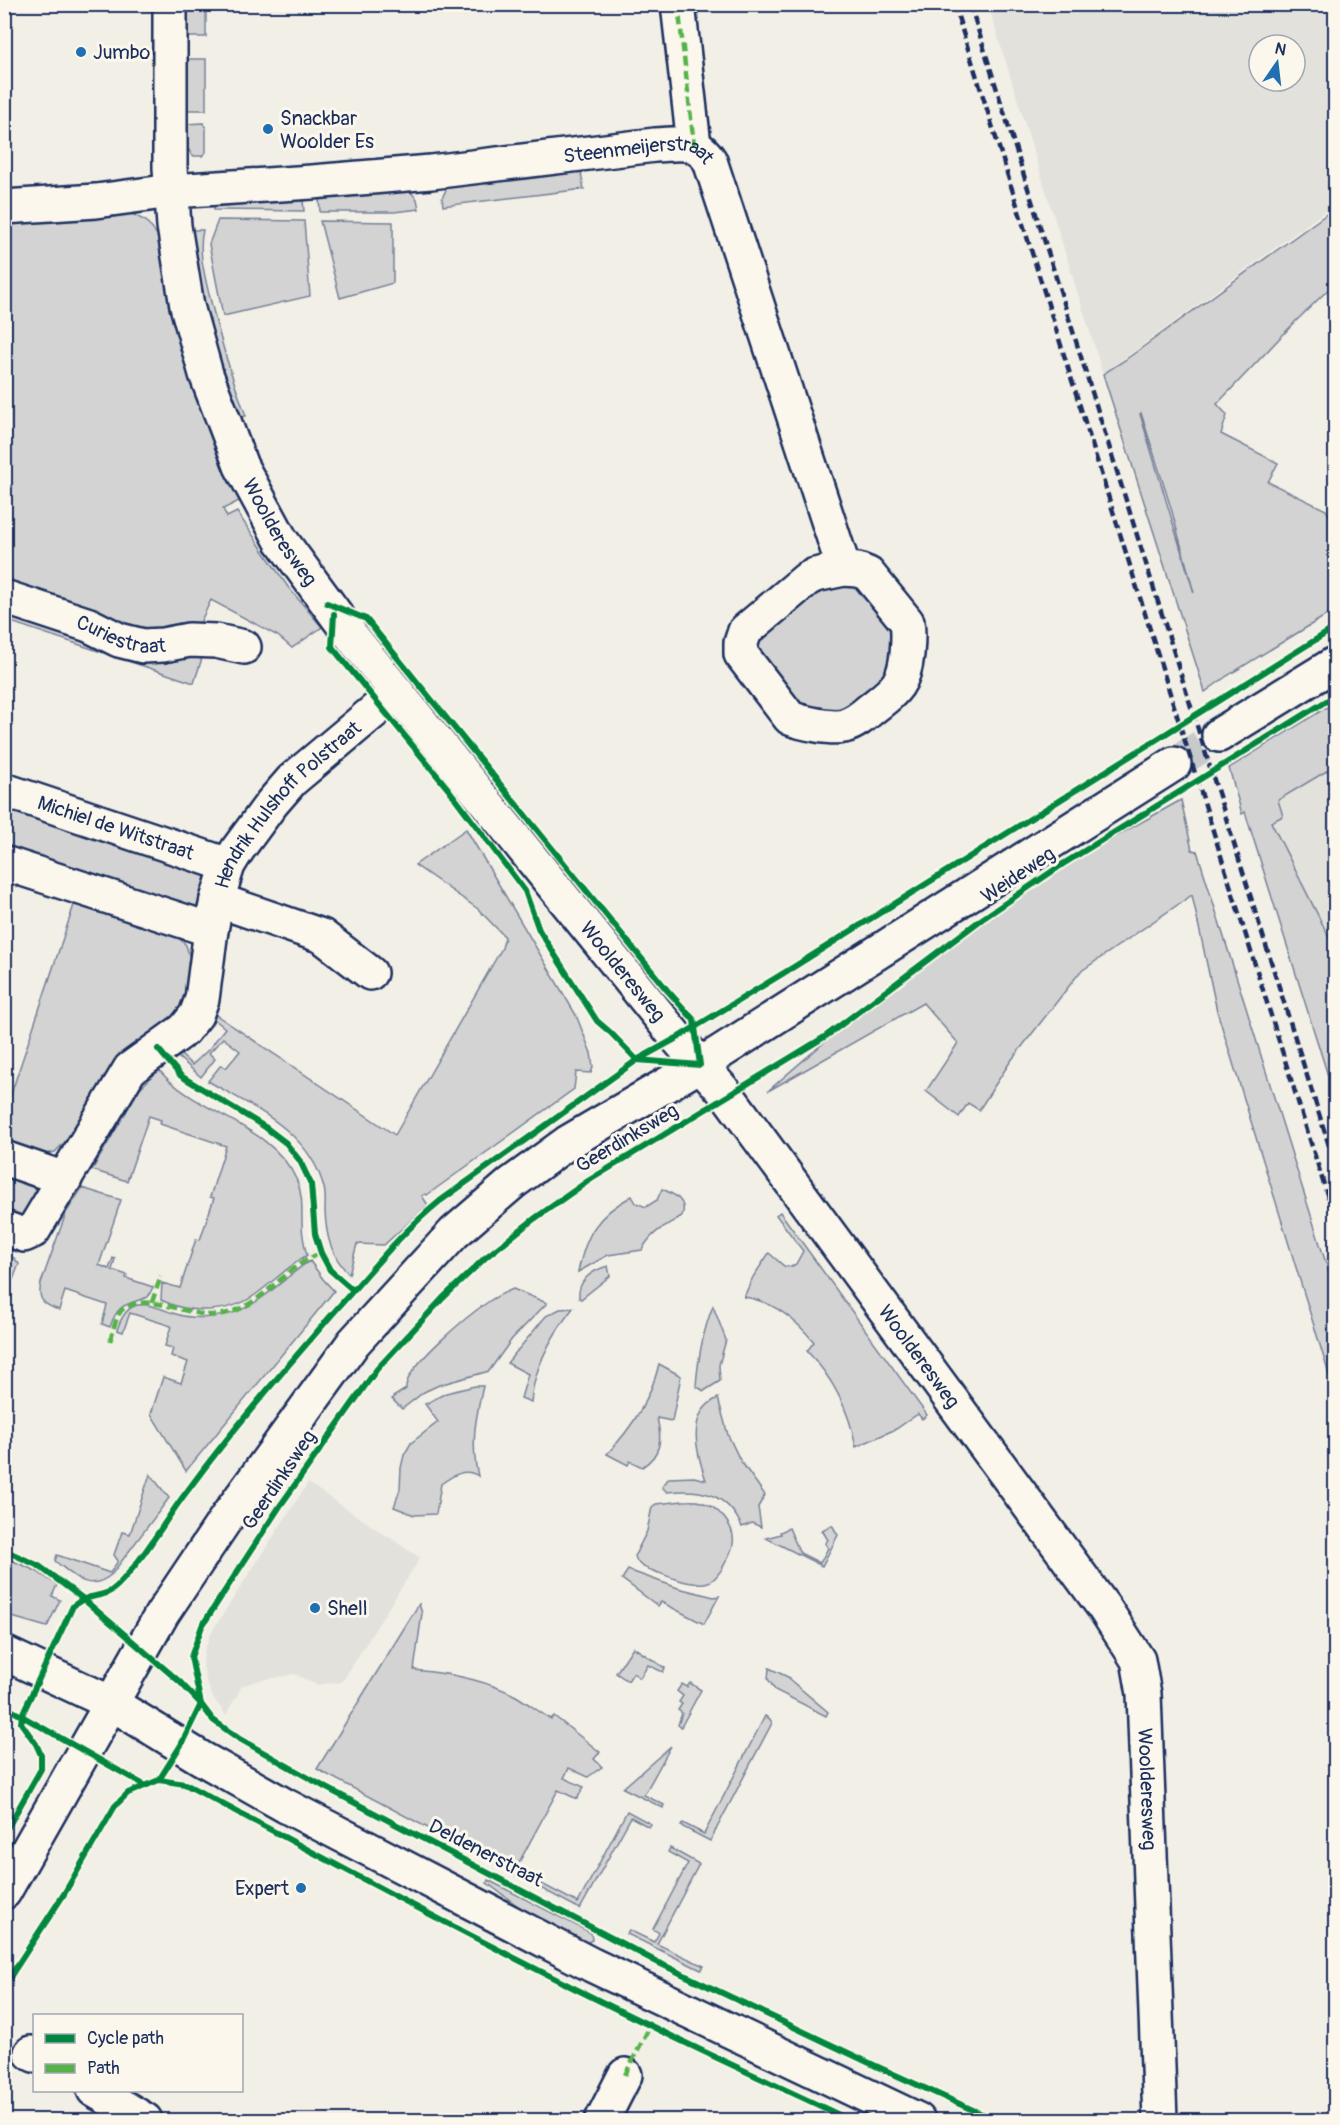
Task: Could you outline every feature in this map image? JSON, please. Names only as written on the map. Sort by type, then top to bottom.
[{"type":"street","name":"Woolderesweg","points":[[170,4],[172,191],[174,226],[187,306],[207,374],[241,466],[281,540],[323,599],[397,692],[700,1065],[728,1096],[1098,1599],[1138,1660],[1144,1694],[1160,2121]]},
{"type":"street","points":[[678,4],[694,145]]},
{"type":"street","name":"Steenmeijerstraat","points":[[172,191],[431,172],[655,145],[684,143],[702,149],[710,161],[844,569]]},
{"type":"street","points":[[4,207],[96,201],[172,191]]},
{"type":"street","points":[[844,569],[858,570],[868,574],[907,622],[909,632],[902,681],[895,690],[854,723],[842,727],[798,721],[790,718],[741,654],[741,643],[745,631],[807,579],[844,569]]},
{"type":"street","name":"Curiestraat","points":[[4,597],[89,625],[119,640],[143,646],[189,640],[216,641],[244,647]]},
{"type":"street","points":[[1219,735],[1335,663]]},
{"type":"street","name":"Hendrik Hulshoff Polstraat","points":[[14,1232],[33,1231],[130,1069],[184,1030],[196,1015],[202,999],[214,915],[228,865],[257,822],[292,780],[397,692]]},
{"type":"street","name":"Weideweg","points":[[700,1065],[1174,764]]},
{"type":"street","name":"Michiel de Witstraat","points":[[4,790],[228,865]]},
{"type":"street","points":[[4,863],[214,915]]},
{"type":"street","name":"Hendrik Hulshoff Polstraat","points":[[214,915],[322,936],[370,973]]},
{"type":"street","name":"Geerdinksweg","points":[[4,1892],[162,1614],[227,1517],[354,1342],[454,1233],[512,1183],[567,1143],[700,1065]]},
{"type":"street","points":[[4,1158],[65,1179]]},
{"type":"street","points":[[4,1653],[111,1703],[286,1806],[592,1965],[918,2121]]},
{"type":"street","points":[[602,2121],[625,2075]]},
{"type":"shaded area","points":[[184,5],[206,5],[206,37],[184,37]]},
{"type":"shaded area","points":[[988,5],[1335,5],[1335,204],[1103,374]]},
{"type":"shaded area","points":[[185,59],[206,59],[206,110],[185,110]]},
{"type":"shaded area","points":[[203,123],[206,128],[206,152],[202,156],[192,156],[184,140],[184,124]]},
{"type":"shaded area","points":[[576,169],[581,173],[584,189],[443,206],[442,198],[449,184]]},
{"type":"shaded area","points":[[408,189],[417,199],[419,209],[394,212],[320,212],[319,197]]},
{"type":"shaded area","points":[[299,195],[303,200],[304,211],[214,210],[214,203]]},
{"type":"shaded area","points":[[1335,208],[1335,283],[1217,404],[1227,415],[1221,434],[1278,463],[1268,482],[1326,510],[1335,525],[1335,610],[1205,692],[1103,374]],"holes":[[[1141,413],[1171,508],[1194,593]]]},
{"type":"shaded area","points":[[113,212],[132,214],[146,221],[158,236],[182,346],[209,428],[241,500],[223,509],[227,517],[237,512],[288,587],[322,627],[292,648],[278,636],[211,600],[187,650],[203,655],[194,683],[5,620],[5,216]]},
{"type":"shaded area","points":[[218,220],[304,221],[310,296],[223,316],[209,244]]},
{"type":"shaded area","points":[[320,221],[393,222],[393,283],[340,298]]},
{"type":"shaded area","points":[[192,230],[203,230],[201,254],[205,278],[226,356],[246,416],[237,416],[217,363],[205,315],[191,238]]},
{"type":"shaded area","points":[[852,580],[895,629],[897,667],[843,714],[797,708],[753,648],[755,639],[805,596]]},
{"type":"shaded area","points":[[1335,702],[1335,766],[1278,800],[1283,816],[1271,822],[1335,949],[1335,1098],[1229,768]]},
{"type":"shaded area","points":[[1335,766],[1335,949],[1271,822],[1283,816],[1278,800]]},
{"type":"shaded area","points":[[1181,800],[1192,850],[1197,851],[1335,1292],[1335,1394],[1217,1011],[1192,895],[1080,972],[1010,1062],[979,1110],[968,1103],[959,1117],[926,1091],[958,1043],[923,1003],[768,1091],[867,1007],[971,928],[1060,869]]},
{"type":"shaded area","points":[[5,801],[203,873],[208,886],[200,907],[189,912],[5,853]]},
{"type":"shaded area","points":[[466,829],[576,1015],[591,1053],[593,1067],[591,1073],[576,1072],[574,1089],[427,1195],[422,1196],[428,1205],[384,1245],[357,1244],[349,1274],[334,1253],[328,1237],[324,1188],[317,1168],[306,1151],[278,1123],[208,1081],[221,1065],[226,1068],[240,1051],[223,1038],[209,1053],[215,1059],[201,1077],[178,1057],[181,1055],[192,1065],[209,1049],[225,1028],[214,1019],[216,1015],[395,1135],[502,948],[505,937],[478,909],[415,865]]},
{"type":"shaded area","points":[[75,902],[179,938],[186,945],[190,958],[196,958],[190,997],[72,1145],[66,1141],[55,1152],[47,1154],[5,1142],[5,1112]]},
{"type":"shaded area","points":[[159,1070],[193,1098],[271,1146],[286,1162],[297,1181],[302,1202],[302,1229],[307,1255],[259,1292],[237,1305],[198,1310],[161,1300],[162,1283],[180,1288],[196,1239],[200,1240],[214,1198],[210,1197],[226,1146],[160,1124],[161,1120],[149,1116],[127,1181],[92,1170],[140,1088]]},
{"type":"shaded area","points":[[5,1166],[31,1181],[35,1186],[36,1198],[26,1219],[5,1221]]},
{"type":"shaded area","points":[[82,1188],[121,1200],[99,1265],[109,1269],[113,1258],[115,1259],[112,1270],[127,1275],[126,1278],[153,1287],[148,1297],[120,1309],[110,1327],[102,1324],[107,1305],[65,1291],[59,1310],[46,1304],[40,1294],[41,1283],[66,1213]]},
{"type":"shaded area","points":[[662,1189],[679,1199],[683,1206],[682,1216],[654,1234],[642,1250],[608,1255],[578,1272],[589,1236],[602,1218],[632,1196],[636,1203],[646,1207],[657,1200]]},
{"type":"shaded area","points":[[780,1212],[927,1415],[922,1419],[918,1414],[896,1429],[856,1447],[839,1395],[825,1372],[807,1351],[814,1342],[799,1326],[774,1307],[744,1297],[753,1277],[769,1253],[784,1266],[791,1267],[796,1264],[803,1251],[776,1215]]},
{"type":"shaded area","points":[[5,1255],[14,1258],[19,1264],[11,1285],[5,1288]]},
{"type":"shaded area","points":[[310,1261],[334,1291],[186,1471],[151,1414],[163,1377],[181,1383],[188,1362],[171,1356],[173,1348],[165,1346],[171,1326],[130,1313],[123,1332],[117,1330],[122,1318],[134,1306],[141,1305],[194,1317],[212,1317],[234,1312],[262,1298]]},
{"type":"shaded area","points":[[608,1266],[610,1276],[581,1299],[579,1298],[583,1281],[597,1270]]},
{"type":"shaded area","points":[[513,1289],[547,1303],[512,1339],[489,1371],[439,1385],[424,1392],[402,1409],[392,1399],[406,1389],[415,1368],[453,1329],[494,1298]]},
{"type":"shaded area","points":[[713,1306],[726,1340],[719,1365],[720,1381],[704,1391],[696,1386],[697,1376],[704,1335]]},
{"type":"shaded area","points":[[573,1308],[545,1352],[536,1376],[531,1402],[521,1398],[528,1374],[507,1363],[546,1316],[560,1309]]},
{"type":"shaded area","points":[[659,1364],[681,1376],[672,1421],[657,1418],[660,1433],[659,1446],[649,1462],[642,1467],[630,1461],[628,1465],[607,1454],[639,1412],[651,1389]]},
{"type":"shaded area","points":[[483,1386],[474,1442],[478,1476],[463,1472],[441,1484],[436,1514],[414,1515],[394,1507],[400,1489],[404,1455],[411,1443],[438,1422],[425,1404],[446,1393]]},
{"type":"shaded area","points":[[718,1398],[728,1435],[740,1460],[765,1495],[758,1507],[761,1527],[752,1523],[742,1527],[729,1507],[712,1495],[691,1491],[667,1492],[662,1487],[669,1478],[694,1477],[706,1480],[697,1447],[697,1424],[701,1413]]},
{"type":"shaded area","points":[[150,1474],[169,1498],[112,1574],[104,1580],[89,1583],[75,1577],[55,1561],[57,1555],[110,1573],[118,1561],[114,1555],[122,1532],[130,1534]]},
{"type":"shaded area","points":[[308,1483],[420,1558],[342,1682],[316,1685],[295,1674],[256,1681],[242,1686],[226,1715],[214,1699],[207,1684],[203,1665],[204,1652],[212,1631]]},
{"type":"shaded area","points":[[699,1501],[707,1504],[719,1512],[732,1530],[733,1544],[730,1553],[722,1569],[707,1582],[693,1583],[675,1579],[644,1567],[636,1559],[635,1555],[647,1531],[652,1507],[656,1504]]},
{"type":"shaded area","points":[[832,1525],[838,1535],[822,1566],[766,1538],[781,1534],[780,1532],[789,1528],[800,1553],[820,1563],[828,1548],[825,1543],[828,1540],[822,1530]]},
{"type":"shaded area","points":[[4,1557],[36,1571],[57,1585],[52,1596],[60,1600],[47,1627],[5,1615]]},
{"type":"shaded area","points":[[628,1570],[678,1588],[714,1597],[719,1596],[704,1624],[661,1602],[658,1606],[622,1579]]},
{"type":"shaded area","points":[[419,1604],[422,1613],[414,1670],[466,1678],[504,1690],[551,1719],[554,1716],[600,1752],[594,1759],[602,1767],[588,1777],[569,1768],[564,1778],[584,1787],[577,1799],[558,1790],[515,1870],[578,1903],[627,1811],[651,1824],[649,1827],[631,1817],[580,1909],[317,1769]]},
{"type":"shaded area","points":[[633,1647],[665,1668],[663,1672],[648,1665],[640,1678],[633,1673],[628,1681],[616,1673]]},
{"type":"shaded area","points":[[769,1668],[790,1678],[828,1712],[826,1716],[775,1690],[768,1679]]},
{"type":"shaded area","points":[[690,1683],[701,1690],[681,1727],[678,1725],[682,1713],[678,1710],[683,1696],[677,1691],[682,1684],[687,1687]]},
{"type":"shaded area","points":[[765,1716],[772,1723],[710,1841],[681,1826],[683,1823],[704,1834]]},
{"type":"shaded area","points":[[671,1746],[644,1795],[664,1805],[663,1808],[623,1788]]},
{"type":"shaded area","points":[[670,1848],[699,1864],[657,1944],[704,1966],[701,1970],[627,1934],[629,1930],[654,1942],[659,1933],[653,1929],[688,1863],[668,1852]]},
{"type":"shaded area","points":[[488,1880],[591,1933],[592,1940],[586,1943],[580,1941],[522,1909],[487,1883]]},
{"type":"tunnel","points":[[1174,764],[1219,735]]},
{"type":"railway","points":[[954,4],[1336,1223]]},
{"type":"railway","points":[[970,4],[1336,1168]]},
{"type":"marked path","points":[[678,4],[694,145]]},
{"type":"marked path","points":[[110,1341],[119,1314],[130,1305],[153,1303],[215,1315],[231,1312],[258,1298],[293,1269],[321,1253]]},
{"type":"marked path","points":[[152,1302],[161,1276]]},
{"type":"marked path","points":[[625,2075],[650,2026]]},
{"type":"cycle path","points":[[327,603],[366,619],[667,990],[694,1020],[700,1065],[637,1060],[597,1021],[539,930],[525,891],[449,790],[332,647],[334,614]]},
{"type":"cycle path","points":[[4,1834],[41,1769],[41,1755],[21,1723],[22,1715],[73,1606],[85,1599],[112,1590],[127,1575],[206,1466],[263,1395],[377,1263],[426,1213],[637,1060],[792,968],[1336,627]]},
{"type":"cycle path","points":[[4,1986],[64,1894],[115,1806],[128,1793],[159,1780],[181,1745],[201,1704],[191,1657],[202,1626],[280,1506],[377,1369],[443,1298],[486,1257],[588,1181],[826,1036],[982,919],[1063,864],[1336,695]]},
{"type":"cycle path","points":[[158,1049],[181,1076],[265,1127],[286,1143],[300,1161],[311,1184],[315,1234],[321,1253],[330,1270],[353,1290]]},
{"type":"cycle path","name":"Deldenerstraat","points":[[4,1550],[39,1566],[82,1598],[180,1682],[213,1720],[238,1738],[323,1786],[659,1963],[995,2120]]},
{"type":"cycle path","points":[[4,1706],[146,1786]]},
{"type":"cycle path","points":[[159,1780],[185,1784],[532,1967],[850,2120]]},
{"type":"place","name":"Jumbo","points":[[81,52]]},
{"type":"place","name":"Snackbar Woolder Es","points":[[268,129]]},
{"type":"place","name":"Shell","points":[[315,1608]]},
{"type":"place","name":"Expert","points":[[301,1888]]}]
